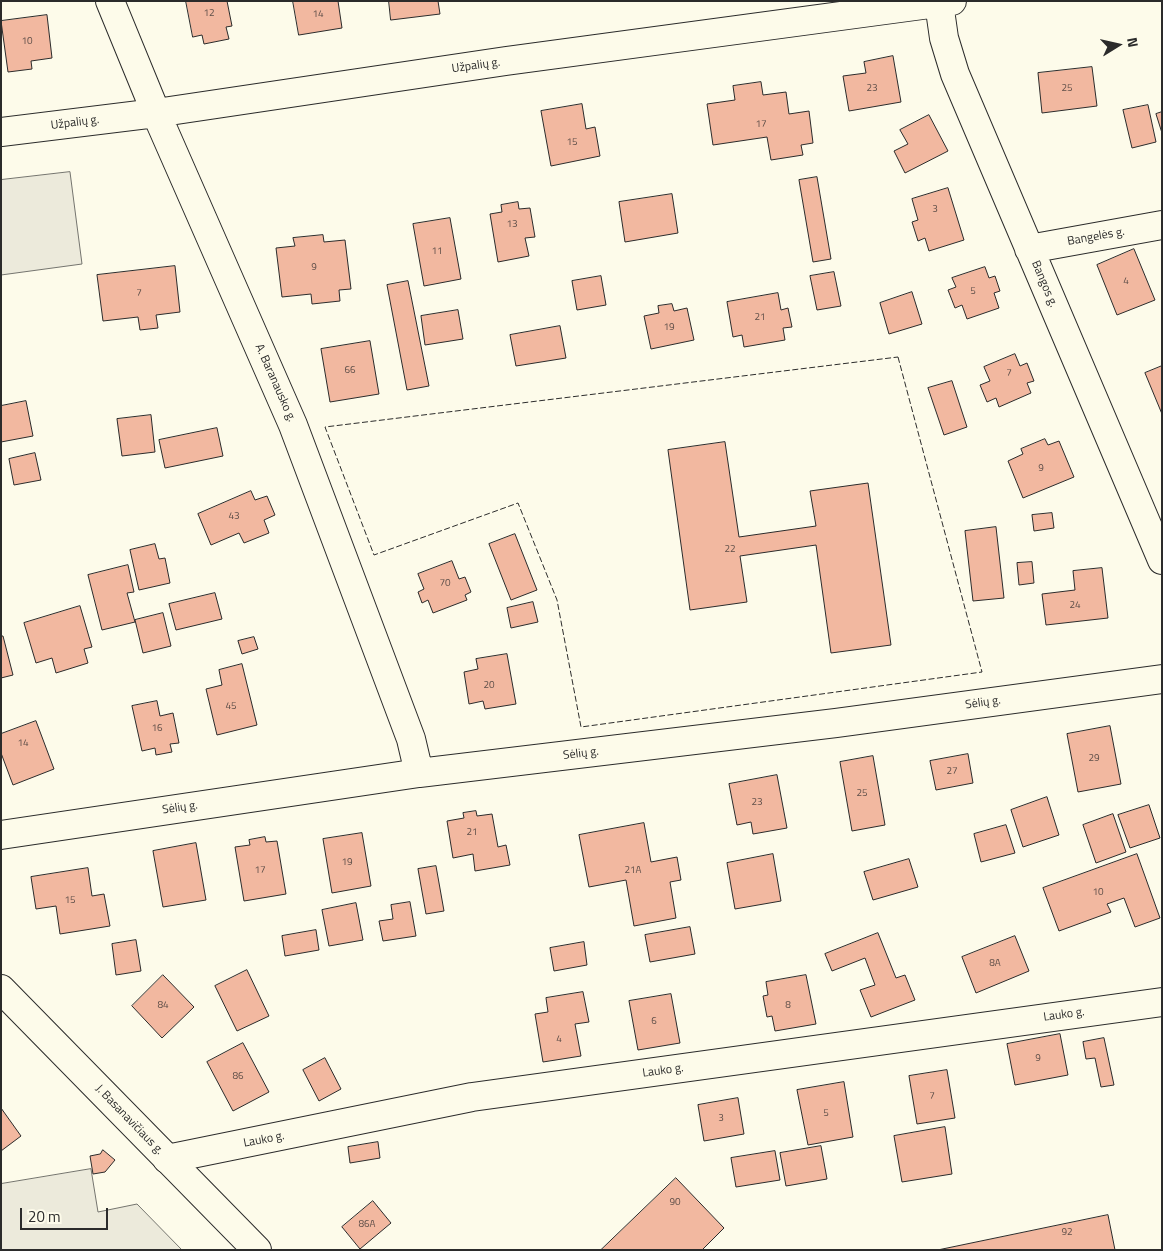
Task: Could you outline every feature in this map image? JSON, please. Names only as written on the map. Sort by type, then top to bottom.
[{"type":"street","name":"A. Baranausko g.","points":[[110,1],[156,113],[294,425],[411,739],[419,773]]},
{"type":"street","name":"Užpalių g.","points":[[1,132],[156,113],[506,61],[945,2]]},
{"type":"street","name":"Bangos g.","points":[[945,2],[944,38],[955,74],[1162,560]]},
{"type":"street","name":"Bangelės g.","points":[[1029,248],[1162,225]]},
{"type":"street","name":"Sėlių g.","points":[[1,835],[419,773],[836,723],[1162,679]]},
{"type":"street","name":"J. Basanavičiaus g.","points":[[1,989],[257,1250]]},
{"type":"street","name":"Lauko g.","points":[[167,1159],[472,1097],[1162,1002]]},
{"type":"shaded area","points":[[70,172],[82,264],[1,275],[1,180]]},
{"type":"shaded area","points":[[91,1169],[98,1212],[137,1204],[182,1250],[1,1250],[1,1184]]},
{"type":"building","points":[[186,1],[227,1],[232,26],[226,27],[229,39],[204,44],[202,35],[193,37]]},
{"type":"building","points":[[293,1],[338,1],[342,28],[299,35]]},
{"type":"building","points":[[389,1],[438,1],[440,14],[391,20]]},
{"type":"building","points":[[47,15],[52,58],[31,61],[32,69],[8,72],[1,21]]},
{"type":"building","points":[[893,56],[901,102],[849,111],[843,76],[866,73],[864,62]]},
{"type":"building","points":[[1092,67],[1097,106],[1042,113],[1038,73]]},
{"type":"building","points":[[761,82],[763,95],[786,92],[789,114],[809,111],[813,143],[801,145],[803,155],[771,160],[767,137],[713,145],[707,104],[735,100],[733,86]]},
{"type":"building","points":[[582,104],[586,129],[595,127],[600,156],[551,166],[541,111]]},
{"type":"building","points":[[1148,105],[1156,142],[1132,148],[1123,110]]},
{"type":"building","points":[[1162,112],[1162,133],[1156,114]]},
{"type":"building","points":[[929,115],[948,151],[905,173],[894,151],[908,144],[900,130]]},
{"type":"building","points":[[817,177],[831,259],[813,262],[799,180]]},
{"type":"building","points":[[948,188],[964,240],[929,251],[925,238],[918,241],[912,222],[918,220],[912,199]]},
{"type":"building","points":[[672,194],[678,233],[625,242],[619,202]]},
{"type":"building","points":[[518,202],[519,209],[530,208],[535,237],[525,238],[529,256],[498,262],[490,214],[502,212],[501,205]]},
{"type":"building","points":[[450,218],[461,279],[424,286],[413,224]]},
{"type":"building","points":[[323,235],[324,242],[345,240],[351,289],[339,290],[340,301],[312,304],[311,294],[282,297],[276,248],[295,246],[293,238]]},
{"type":"building","points":[[1134,249],[1155,300],[1117,315],[1097,265]]},
{"type":"building","points":[[175,266],[180,312],[156,315],[158,328],[140,330],[138,317],[103,321],[97,275]]},
{"type":"building","points":[[985,267],[989,278],[995,276],[1000,291],[994,293],[999,308],[967,319],[962,305],[955,308],[948,290],[956,287],[952,278]]},
{"type":"building","points":[[834,272],[841,306],[817,310],[810,276]]},
{"type":"building","points":[[601,276],[606,305],[577,310],[572,281]]},
{"type":"building","points":[[408,281],[429,386],[407,390],[387,285]]},
{"type":"building","points":[[912,292],[922,324],[889,334],[880,303]]},
{"type":"building","points":[[778,293],[781,310],[788,308],[792,327],[783,328],[785,340],[744,347],[742,335],[733,337],[727,302]]},
{"type":"building","points":[[672,304],[674,311],[687,308],[694,340],[651,349],[644,316],[659,313],[658,306]]},
{"type":"building","points":[[458,310],[463,339],[425,345],[421,316]]},
{"type":"building","points":[[560,326],[566,358],[516,366],[510,335]]},
{"type":"building","points":[[370,341],[379,394],[330,402],[321,349]]},
{"type":"building","points":[[1015,354],[1020,366],[1027,363],[1034,381],[1027,383],[1031,393],[999,407],[996,398],[987,402],[980,385],[990,381],[984,367]]},
{"type":"building","points":[[1162,366],[1162,414],[1145,373]]},
{"type":"building","points":[[952,381],[967,427],[944,435],[928,388]]},
{"type":"building","points":[[26,401],[33,436],[1,442],[1,406]]},
{"type":"building","points":[[151,415],[155,452],[122,456],[117,419]]},
{"type":"building","points":[[217,428],[223,456],[165,468],[159,440]]},
{"type":"building","points":[[1045,439],[1048,445],[1059,441],[1074,477],[1023,498],[1008,461],[1023,454],[1021,449]]},
{"type":"building","points":[[725,442],[739,537],[816,526],[810,491],[868,483],[891,645],[831,653],[816,545],[740,556],[747,602],[690,610],[668,450]]},
{"type":"building","points":[[35,453],[41,480],[14,485],[9,459]]},
{"type":"building","points":[[251,491],[255,500],[267,496],[275,515],[264,520],[269,533],[244,543],[239,533],[211,545],[198,514]]},
{"type":"building","points":[[1052,513],[1054,528],[1034,531],[1032,515]]},
{"type":"building","points":[[996,527],[1004,598],[973,601],[965,531]]},
{"type":"building","points":[[515,534],[537,590],[511,600],[489,544]]},
{"type":"building","points":[[155,544],[159,559],[165,558],[170,583],[139,590],[130,550]]},
{"type":"building","points":[[452,561],[459,579],[465,577],[471,592],[465,595],[467,600],[433,613],[428,600],[422,603],[418,592],[424,589],[418,574]]},
{"type":"building","points":[[1032,562],[1034,583],[1019,585],[1017,563]]},
{"type":"building","points":[[128,565],[134,592],[127,593],[135,622],[102,630],[88,575]]},
{"type":"building","points":[[1102,568],[1108,618],[1046,625],[1042,594],[1075,590],[1073,571]]},
{"type":"building","points":[[215,593],[222,619],[176,630],[169,604]]},
{"type":"building","points":[[533,602],[538,622],[511,628],[507,608]]},
{"type":"building","points":[[80,606],[92,647],[84,649],[88,663],[56,673],[52,658],[36,663],[24,623]]},
{"type":"building","points":[[163,613],[171,646],[143,653],[135,620]]},
{"type":"building","points":[[1,636],[3,636],[13,675],[1,678]]},
{"type":"building","points":[[254,637],[258,649],[242,654],[238,641]]},
{"type":"building","points":[[507,654],[516,704],[485,709],[483,701],[469,704],[464,672],[478,669],[476,659]]},
{"type":"building","points":[[242,664],[257,725],[217,735],[206,689],[222,685],[219,670]]},
{"type":"building","points":[[157,701],[160,716],[173,713],[179,743],[170,744],[172,752],[156,755],[155,748],[142,751],[132,706]]},
{"type":"building","points":[[36,721],[54,769],[13,785],[1,753],[1,734]]},
{"type":"building","points":[[1110,726],[1121,784],[1078,792],[1067,734]]},
{"type":"building","points":[[968,754],[973,783],[936,790],[930,761]]},
{"type":"building","points":[[873,756],[885,825],[852,831],[840,762]]},
{"type":"building","points":[[777,775],[787,828],[753,834],[751,822],[737,825],[729,784]]},
{"type":"building","points":[[1047,797],[1059,835],[1023,847],[1011,810]]},
{"type":"building","points":[[1149,805],[1160,838],[1130,848],[1118,815]]},
{"type":"building","points":[[476,811],[477,816],[492,814],[498,847],[506,845],[510,865],[475,871],[473,854],[453,858],[447,821],[464,818],[463,813]]},
{"type":"building","points":[[1113,814],[1126,852],[1096,863],[1083,825]]},
{"type":"building","points":[[644,823],[651,862],[677,857],[681,880],[670,882],[676,918],[634,926],[626,880],[589,887],[579,835]]},
{"type":"building","points":[[1006,825],[1015,853],[981,862],[974,834]]},
{"type":"building","points":[[362,833],[371,886],[332,893],[323,839]]},
{"type":"building","points":[[265,837],[266,842],[277,841],[286,894],[244,901],[235,847],[250,845],[249,840]]},
{"type":"building","points":[[196,843],[206,900],[163,907],[153,851]]},
{"type":"building","points":[[773,854],[781,901],[735,909],[727,863]]},
{"type":"building","points":[[1137,854],[1160,918],[1135,927],[1124,898],[1107,904],[1111,912],[1059,931],[1043,888]]},
{"type":"building","points":[[909,859],[918,887],[873,900],[864,872]]},
{"type":"building","points":[[436,866],[444,911],[426,914],[418,869]]},
{"type":"building","points":[[88,868],[92,896],[104,894],[110,926],[60,934],[56,906],[36,909],[31,877]]},
{"type":"building","points":[[410,902],[416,936],[383,941],[379,921],[393,919],[391,905]]},
{"type":"building","points":[[356,903],[363,940],[329,946],[322,910]]},
{"type":"building","points":[[690,927],[695,954],[650,962],[645,935]]},
{"type":"building","points":[[316,930],[319,950],[285,956],[282,936]]},
{"type":"building","points":[[878,933],[896,978],[905,975],[915,1000],[871,1017],[860,990],[875,985],[865,958],[832,971],[825,954]]},
{"type":"building","points":[[1015,936],[1029,971],[976,993],[962,957]]},
{"type":"building","points":[[136,940],[141,971],[116,975],[112,944]]},
{"type":"building","points":[[584,942],[587,965],[554,971],[550,948]]},
{"type":"building","points":[[247,970],[269,1016],[237,1031],[215,986]]},
{"type":"building","points":[[163,975],[194,1007],[162,1038],[132,1006]]},
{"type":"building","points":[[806,975],[816,1024],[775,1031],[772,1016],[767,1017],[763,996],[768,995],[766,982]]},
{"type":"building","points":[[583,992],[589,1022],[575,1024],[581,1056],[543,1062],[535,1014],[548,1012],[546,998]]},
{"type":"building","points":[[671,994],[680,1043],[638,1050],[629,1001]]},
{"type":"building","points":[[1060,1034],[1068,1075],[1015,1085],[1007,1044]]},
{"type":"building","points":[[1104,1038],[1114,1085],[1101,1087],[1095,1058],[1086,1059],[1083,1042]]},
{"type":"building","points":[[243,1043],[269,1092],[233,1111],[207,1062]]},
{"type":"building","points":[[325,1058],[341,1089],[319,1101],[303,1070]]},
{"type":"building","points":[[947,1070],[955,1118],[917,1124],[909,1076]]},
{"type":"building","points":[[844,1082],[853,1137],[808,1145],[797,1090]]},
{"type":"building","points":[[738,1098],[744,1134],[704,1141],[698,1105]]},
{"type":"building","points":[[1,1108],[21,1136],[1,1151]]},
{"type":"building","points":[[945,1127],[952,1174],[902,1182],[894,1136]]},
{"type":"building","points":[[378,1142],[380,1158],[350,1163],[348,1147]]},
{"type":"building","points":[[821,1146],[827,1179],[786,1186],[780,1153]]},
{"type":"building","points":[[103,1150],[115,1160],[105,1172],[93,1174],[90,1156],[100,1154]]},
{"type":"building","points":[[775,1151],[780,1180],[736,1187],[731,1158]]},
{"type":"building","points":[[676,1178],[724,1228],[702,1250],[601,1250]]},
{"type":"building","points":[[373,1201],[391,1223],[360,1249],[342,1227]]},
{"type":"building","points":[[1108,1215],[1115,1250],[938,1250]]},
{"type":"fence","points":[[898,357],[982,672],[581,727],[557,600],[518,503],[374,555],[325,427],[898,357]]}]
